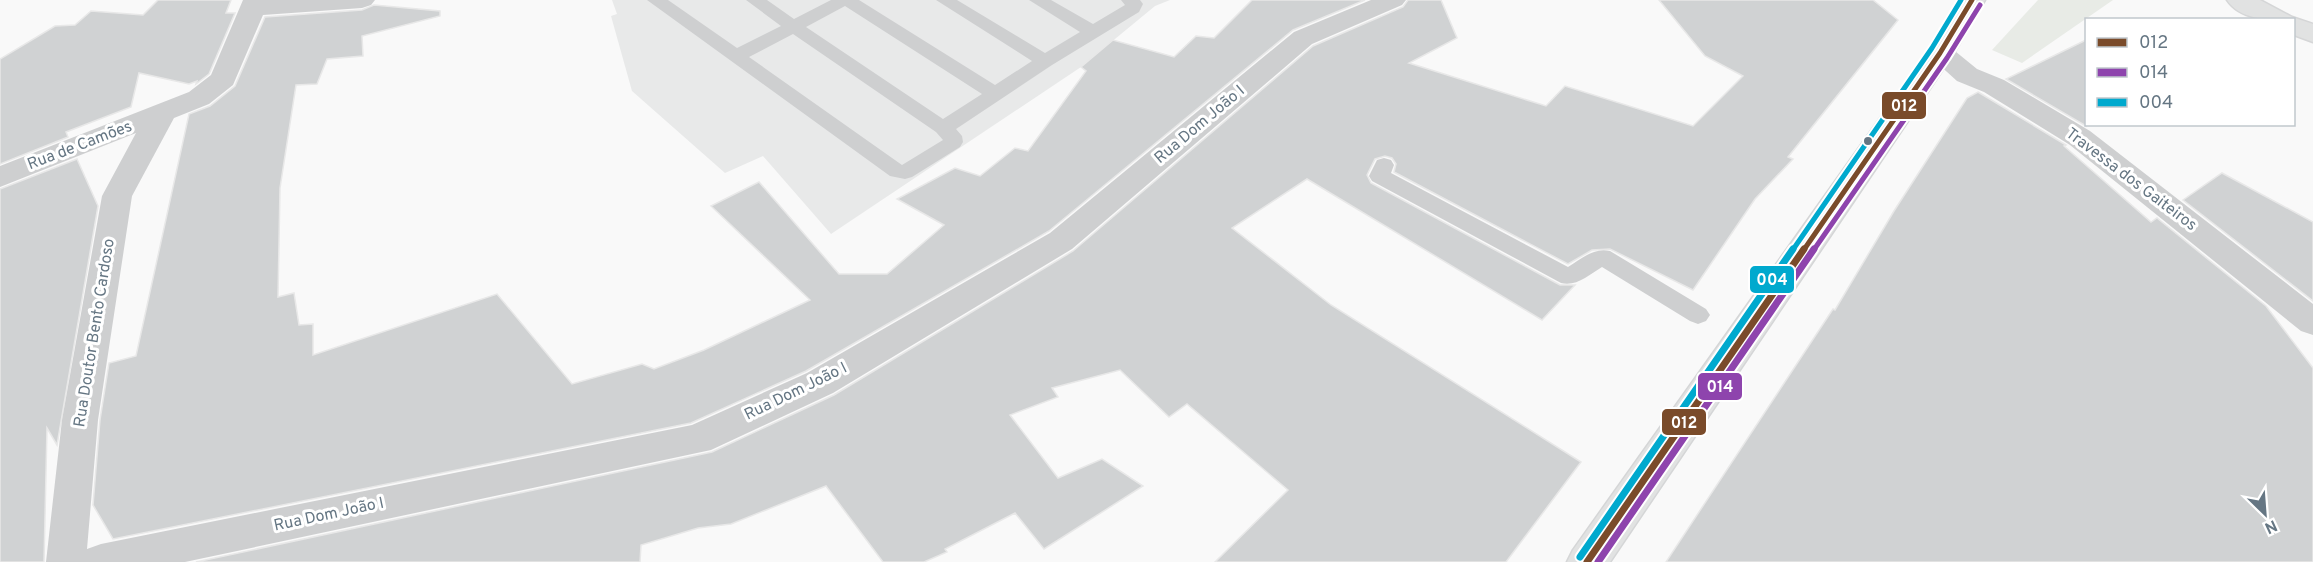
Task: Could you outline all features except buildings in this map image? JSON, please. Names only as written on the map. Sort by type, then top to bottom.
[{"type":"main road","points":[[1587,562],[1940,53],[1972,0]]},
{"type":"main road","points":[[2240,0],[2277,18]]},
{"type":"main road","points":[[2295,25],[2313,34]]},
{"type":"street","points":[[254,4],[346,0]]},
{"type":"street","name":"Rua Dom João I","points":[[101,562],[698,438],[820,383],[1061,242],[1303,38],[1393,0]]},
{"type":"street","name":"Rua de Camões","points":[[0,177],[199,98],[223,79],[254,4]]},
{"type":"street","name":"Travessa dos Gaiteiros","points":[[1940,53],[1967,75],[1994,86],[2080,138],[2313,322]]},
{"type":"street","name":"Rua Doutor Bento Cardoso","points":[[66,562],[80,420],[117,196],[161,115]]},
{"type":"lane","points":[[656,0],[897,171],[912,169],[953,142],[952,136],[943,128],[755,0]]},
{"type":"lane","points":[[736,56],[845,0],[995,94]]},
{"type":"lane","points":[[945,0],[1046,61]]},
{"type":"lane","points":[[1038,0],[1093,32]]},
{"type":"lane","points":[[943,128],[1046,61],[1134,8],[1130,0]]},
{"type":"lane","points":[[1384,165],[1379,176],[1569,277],[1602,257],[1698,315]]},
{"type":"shaded area","points":[[612,0],[1170,0],[1155,6],[1081,67],[831,234],[763,156],[725,173],[632,91],[611,16],[617,14]]},
{"type":"shaded area","points":[[2038,0],[2113,0],[2022,63],[1992,50]]},
{"type":"transit line","name":"004","points":[[1580,557],[1932,48],[1961,0]]},
{"type":"transit line","name":"012","points":[[1587,562],[1940,53],[1972,0]]},
{"type":"transit line","name":"014","points":[[1598,562],[1947,58],[1980,5]]}]
